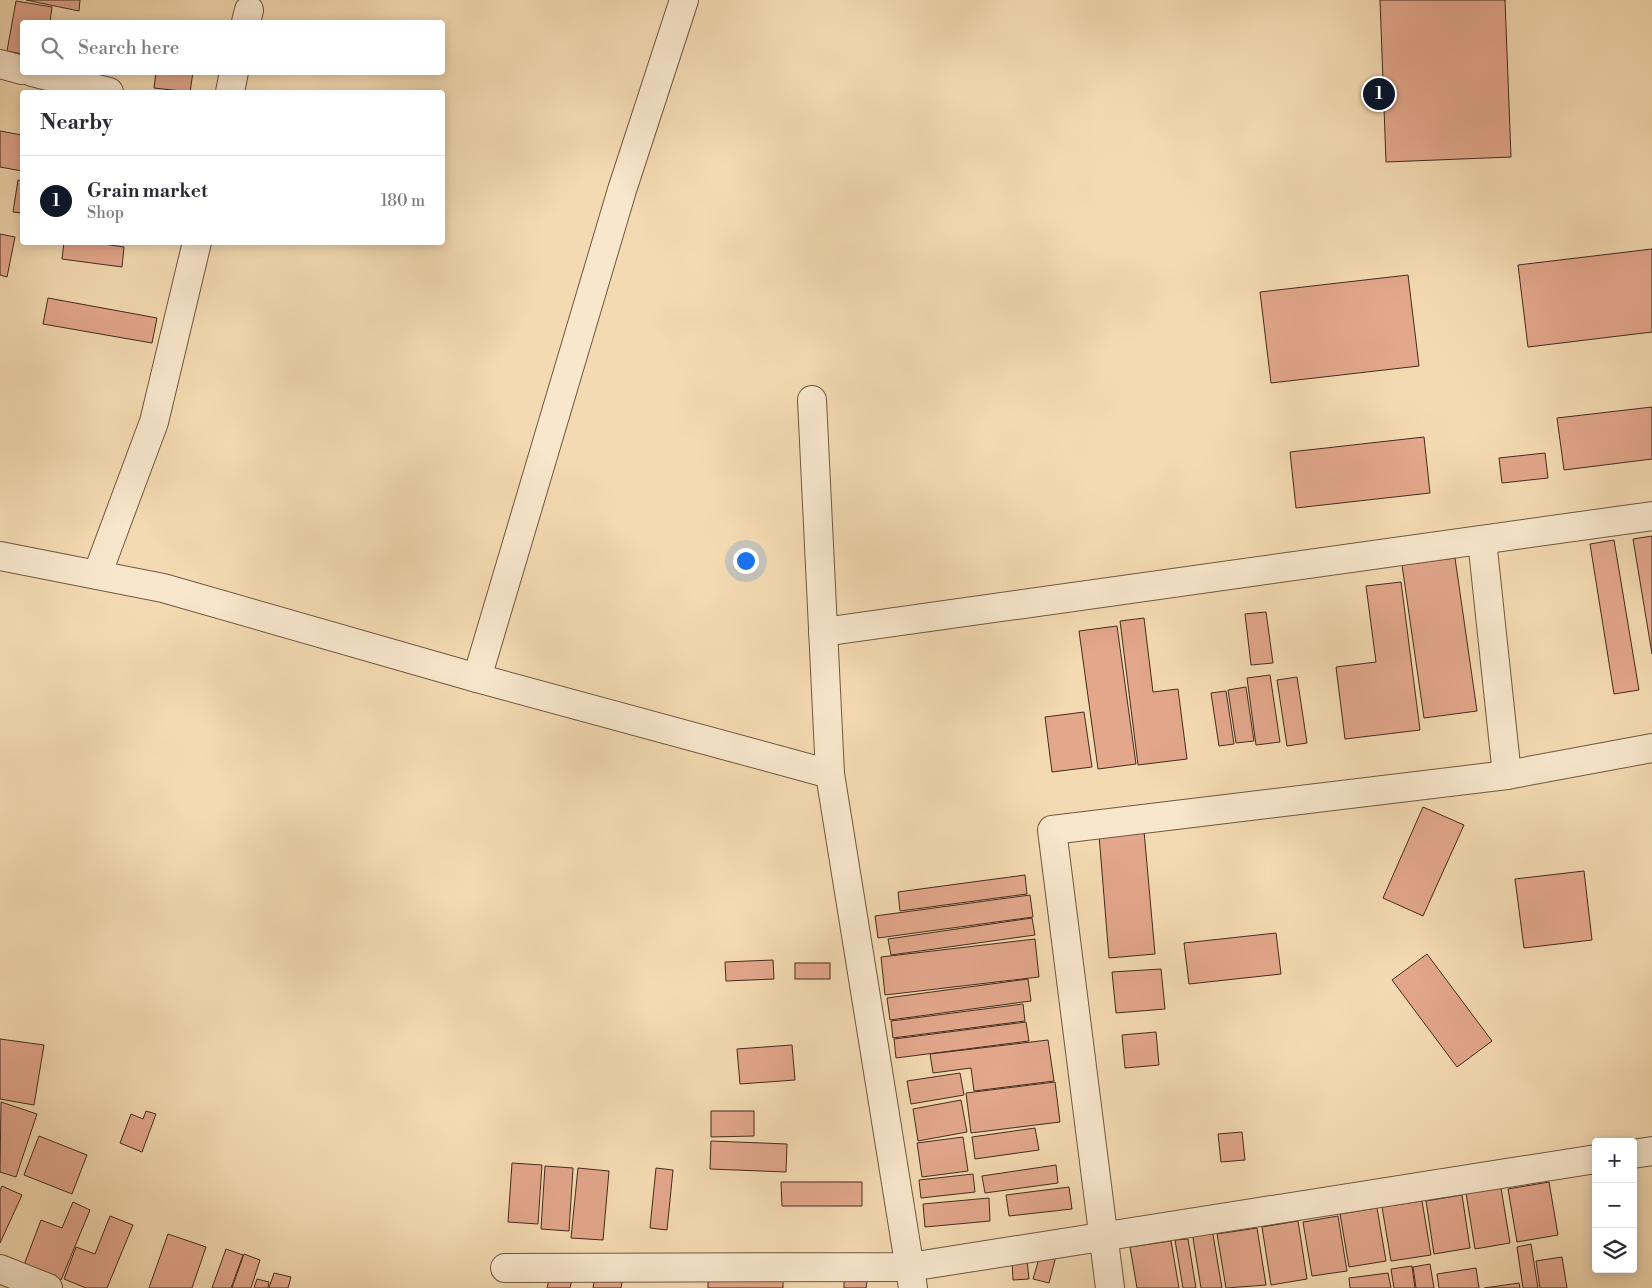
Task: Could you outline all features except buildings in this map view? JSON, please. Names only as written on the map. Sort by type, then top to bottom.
[{"type":"street","points":[[477,678],[622,190],[684,0]]},
{"type":"street","points":[[0,64],[20,69]]},
{"type":"street","points":[[44,75],[101,90]]},
{"type":"street","points":[[230,90],[233,75]]},
{"type":"street","points":[[97,575],[154,422],[196,245]]},
{"type":"street","points":[[812,400],[830,774],[912,1278]]},
{"type":"street","points":[[823,632],[1652,516]]},
{"type":"street","points":[[1482,540],[1507,775]]},
{"type":"street","points":[[0,556],[163,588],[477,678],[830,774]]},
{"type":"street","points":[[1110,1288],[1052,830],[1507,775],[1652,748]]},
{"type":"street","points":[[1637,1153],[1652,1151]]},
{"type":"street","points":[[505,1268],[912,1278],[1104,1236],[1592,1160]]},
{"type":"street","points":[[0,1269],[48,1288]]},
{"type":"place","name":"Grain market","points":[[1379,94]]}]
